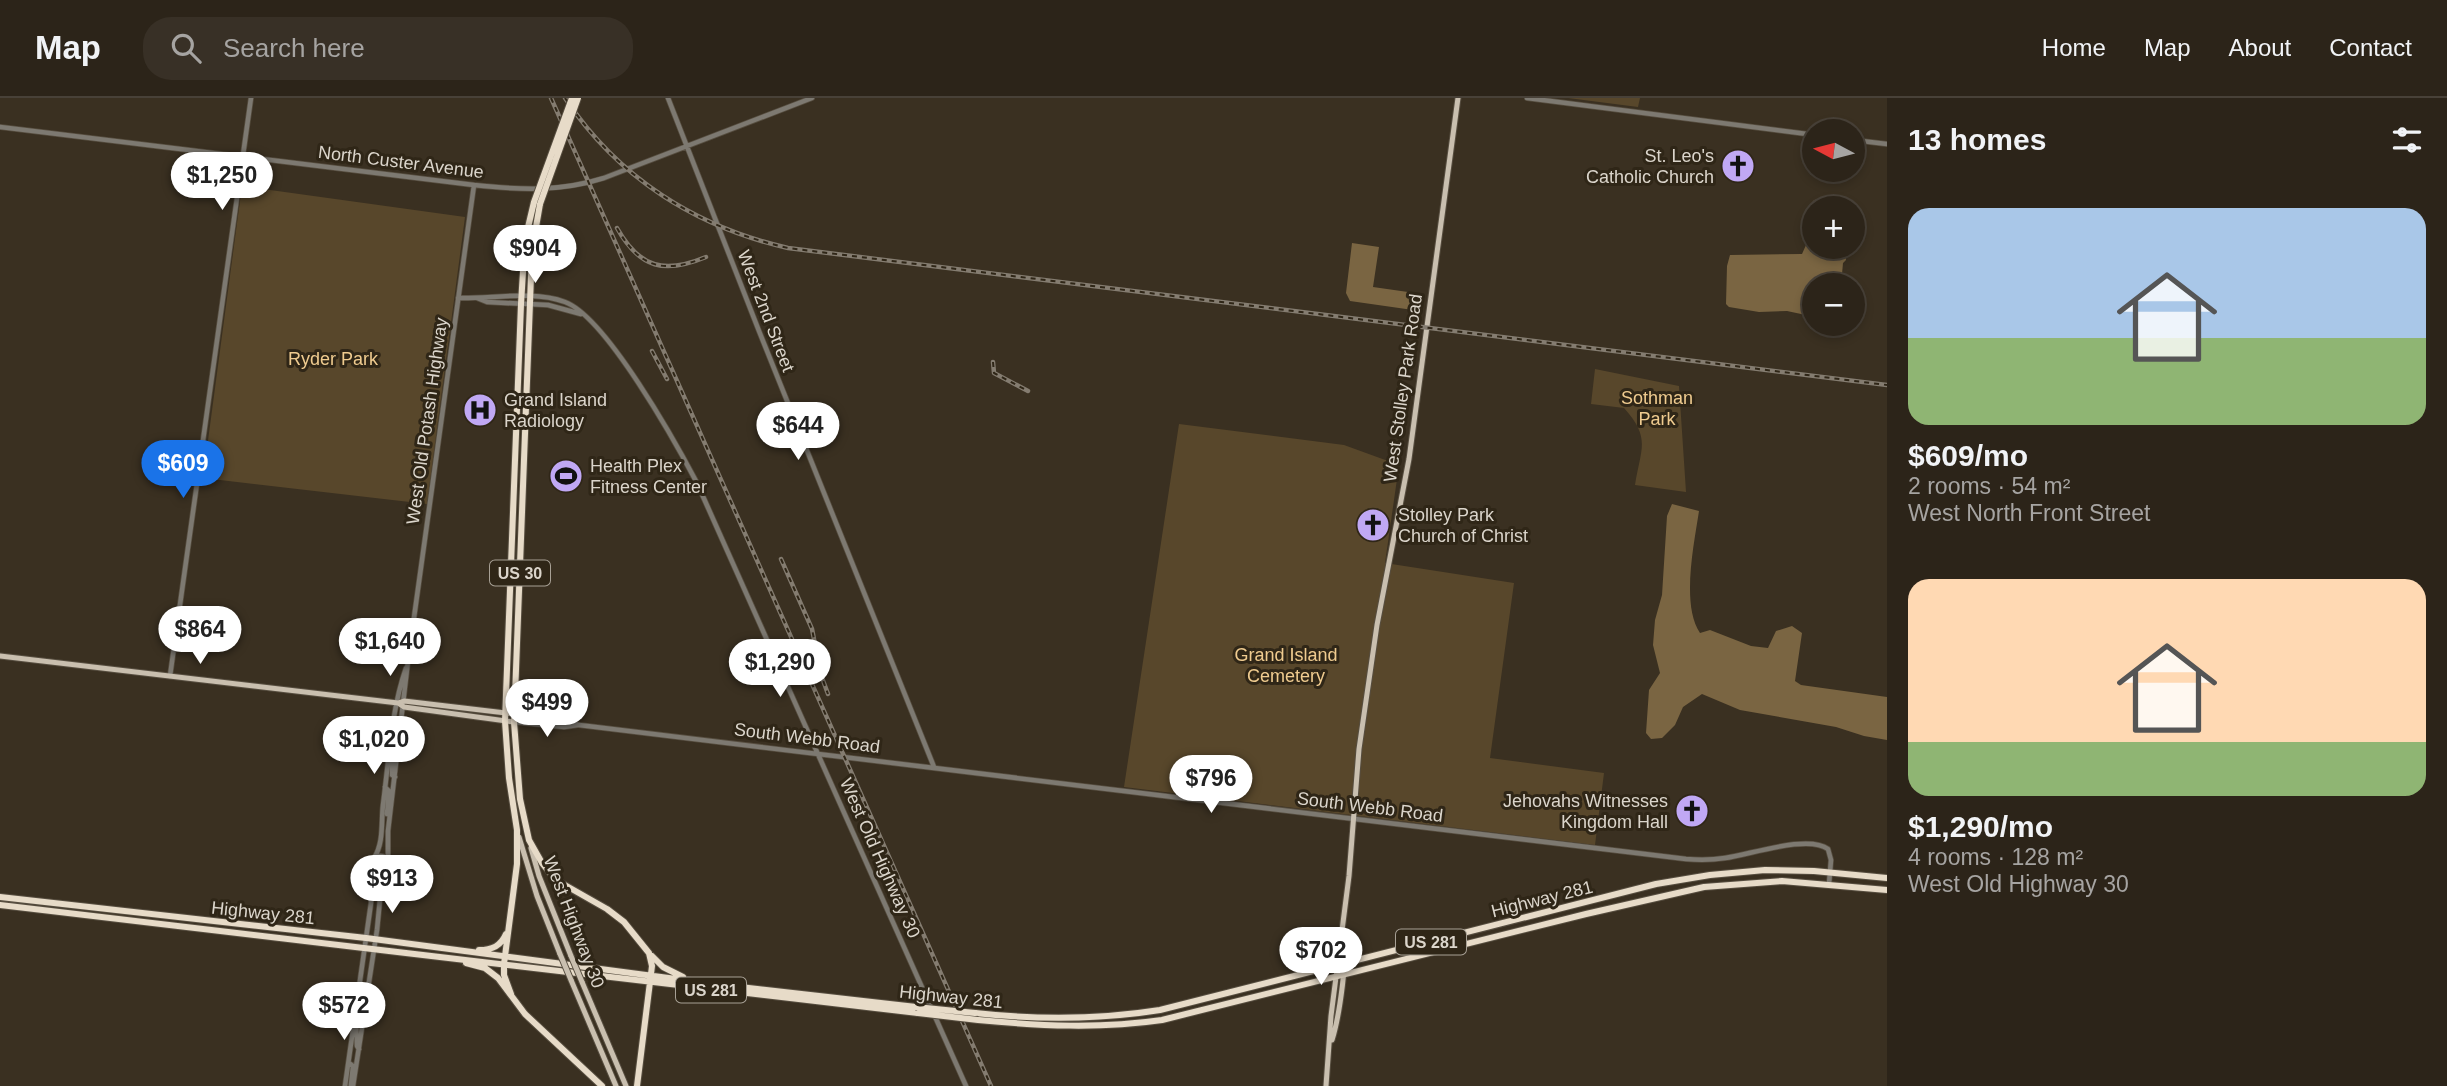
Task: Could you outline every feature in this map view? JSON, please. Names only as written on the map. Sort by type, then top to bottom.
[{"type":"highway","name":"West Highway 30","points":[[517,830],[508,767],[505,717],[526,301],[537,203],[572,98]]},
{"type":"highway","name":"West Highway 30","points":[[537,203],[579,98]]},
{"type":"highway","name":"West Highway 30","points":[[526,301],[514,718],[520,799],[529,840]]},
{"type":"highway","points":[[511,994],[504,975],[517,864],[517,830]]},
{"type":"highway","points":[[529,840],[556,880],[607,909],[624,922],[656,962],[670,971],[702,982]]},
{"type":"highway","name":"Highway 281","points":[[976,1016],[1054,1020],[1132,1015],[1184,1005],[1684,879],[1765,870],[1830,872],[1887,878]]},
{"type":"highway","name":"Highway 281","points":[[0,905],[1066,1027],[1133,1024],[1187,1016],[1677,892],[1751,882],[1829,884],[1887,890]]},
{"type":"highway","name":"Highway 281","points":[[0,897],[366,938],[443,948],[505,961]]},
{"type":"highway","points":[[443,948],[494,948],[503,940],[510,918]]},
{"type":"highway","points":[[637,1086],[650,979],[649,953]]},
{"type":"highway","points":[[441,956],[485,968],[498,978],[536,1026],[602,1086]]},
{"type":"highway","name":"Highway 281","points":[[650,979],[702,982],[917,1010]]},
{"type":"main road","name":"West Stolley Park Road","points":[[1326,1086],[1340,965],[1346,942],[1343,932],[1359,749],[1377,625],[1409,459],[1458,98]]},
{"type":"main road","name":"South Webb Road","points":[[0,656],[514,718]]},
{"type":"main road","name":"West Highway 30","points":[[517,830],[537,896],[616,1086]]},
{"type":"main road","name":"West Highway 30","points":[[529,840],[539,876],[626,1086]]},
{"type":"street","points":[[170,676],[251,98]]},
{"type":"street","name":"West 2nd Street","points":[[668,98],[935,768]]},
{"type":"street","name":"North Custer Avenue","points":[[0,127],[532,191],[589,183],[812,98]]},
{"type":"street","points":[[1527,98],[1802,133]]},
{"type":"street","points":[[1866,142],[1887,144]]},
{"type":"street","name":"West Old Potash Highway","points":[[388,860],[389,822],[402,703],[474,185]]},
{"type":"street","name":"West Old Highway 30","points":[[458,298],[487,302],[526,301],[553,305],[582,314],[606,338],[673,437],[697,483],[966,1086]]},
{"type":"street","name":"West Old Potash Highway","points":[[374,858],[380,847],[385,787],[402,703]]},
{"type":"street","name":"South Webb Road","points":[[514,718],[564,727],[579,725],[818,753],[1698,860],[1818,844],[1825,846],[1829,852],[1829,884]]},
{"type":"street","points":[[391,749],[392,775],[395,777]]},
{"type":"street","points":[[385,787],[389,791],[389,822]]},
{"type":"street","points":[[345,1086],[373,888],[370,867],[374,858],[383,857],[388,860],[391,869],[381,889],[376,940],[352,1086]]},
{"type":"street","points":[[372,874],[385,877]]},
{"type":"street","points":[[355,1017],[359,1049]]},
{"type":"street","points":[[349,1063],[353,1066],[352,1086]]},
{"type":"green space","points":[[1568,98],[1640,98],[1638,107]]},
{"type":"green space","name":"Ryder Park","points":[[242,186],[465,217],[427,504],[203,478]]},
{"type":"green space","name":"Sothman Park","points":[[1595,369],[1679,386],[1686,492],[1635,485],[1642,444],[1638,427],[1624,408],[1591,404]]},
{"type":"green space","name":"Grand Island Cemetery","points":[[1179,424],[1344,445],[1399,465],[1385,563],[1514,583],[1490,758],[1604,773],[1595,845],[1124,787]]},
{"type":"shaded area","points":[[1352,243],[1379,247],[1373,287],[1415,293],[1418,301],[1413,310],[1350,301],[1346,293]]},
{"type":"shaded area","points":[[1802,254],[1802,259],[1846,260],[1842,273],[1802,273],[1802,314],[1729,307],[1726,304],[1730,255]]},
{"type":"shaded area","points":[[1672,504],[1699,511],[1690,591],[1694,621],[1700,633],[1710,630],[1751,646],[1768,648],[1776,631],[1792,626],[1802,633],[1795,681],[1801,685],[1887,697],[1887,740],[1836,727],[1740,710],[1702,694],[1683,707],[1675,725],[1662,738],[1651,739],[1646,733],[1649,690],[1660,673],[1653,645],[1655,620],[1662,595],[1667,516]]},
{"type":"railway","points":[[551,98],[991,1086]]},
{"type":"railway","points":[[565,98],[609,152],[662,195],[722,227],[788,248],[1887,385]]},
{"type":"railway","points":[[617,228],[635,252],[644,260],[655,264],[678,265],[706,257]]},
{"type":"railway","points":[[652,351],[667,379]]},
{"type":"railway","points":[[993,362],[994,373],[1028,391]]},
{"type":"railway","points":[[781,559],[812,629],[821,675],[828,694]]},
{"type":"place","name":"St. Leo's Catholic Church","points":[[1738,166]]},
{"type":"place","name":"Grand Island Radiology","points":[[480,410]]},
{"type":"place","name":"Health Plex Fitness Center","points":[[566,476]]},
{"type":"place","name":"Stolley Park Church of Christ","points":[[1373,525]]},
{"type":"place","name":"Jehovahs Witnesses Kingdom Hall","points":[[1692,811]]}]
